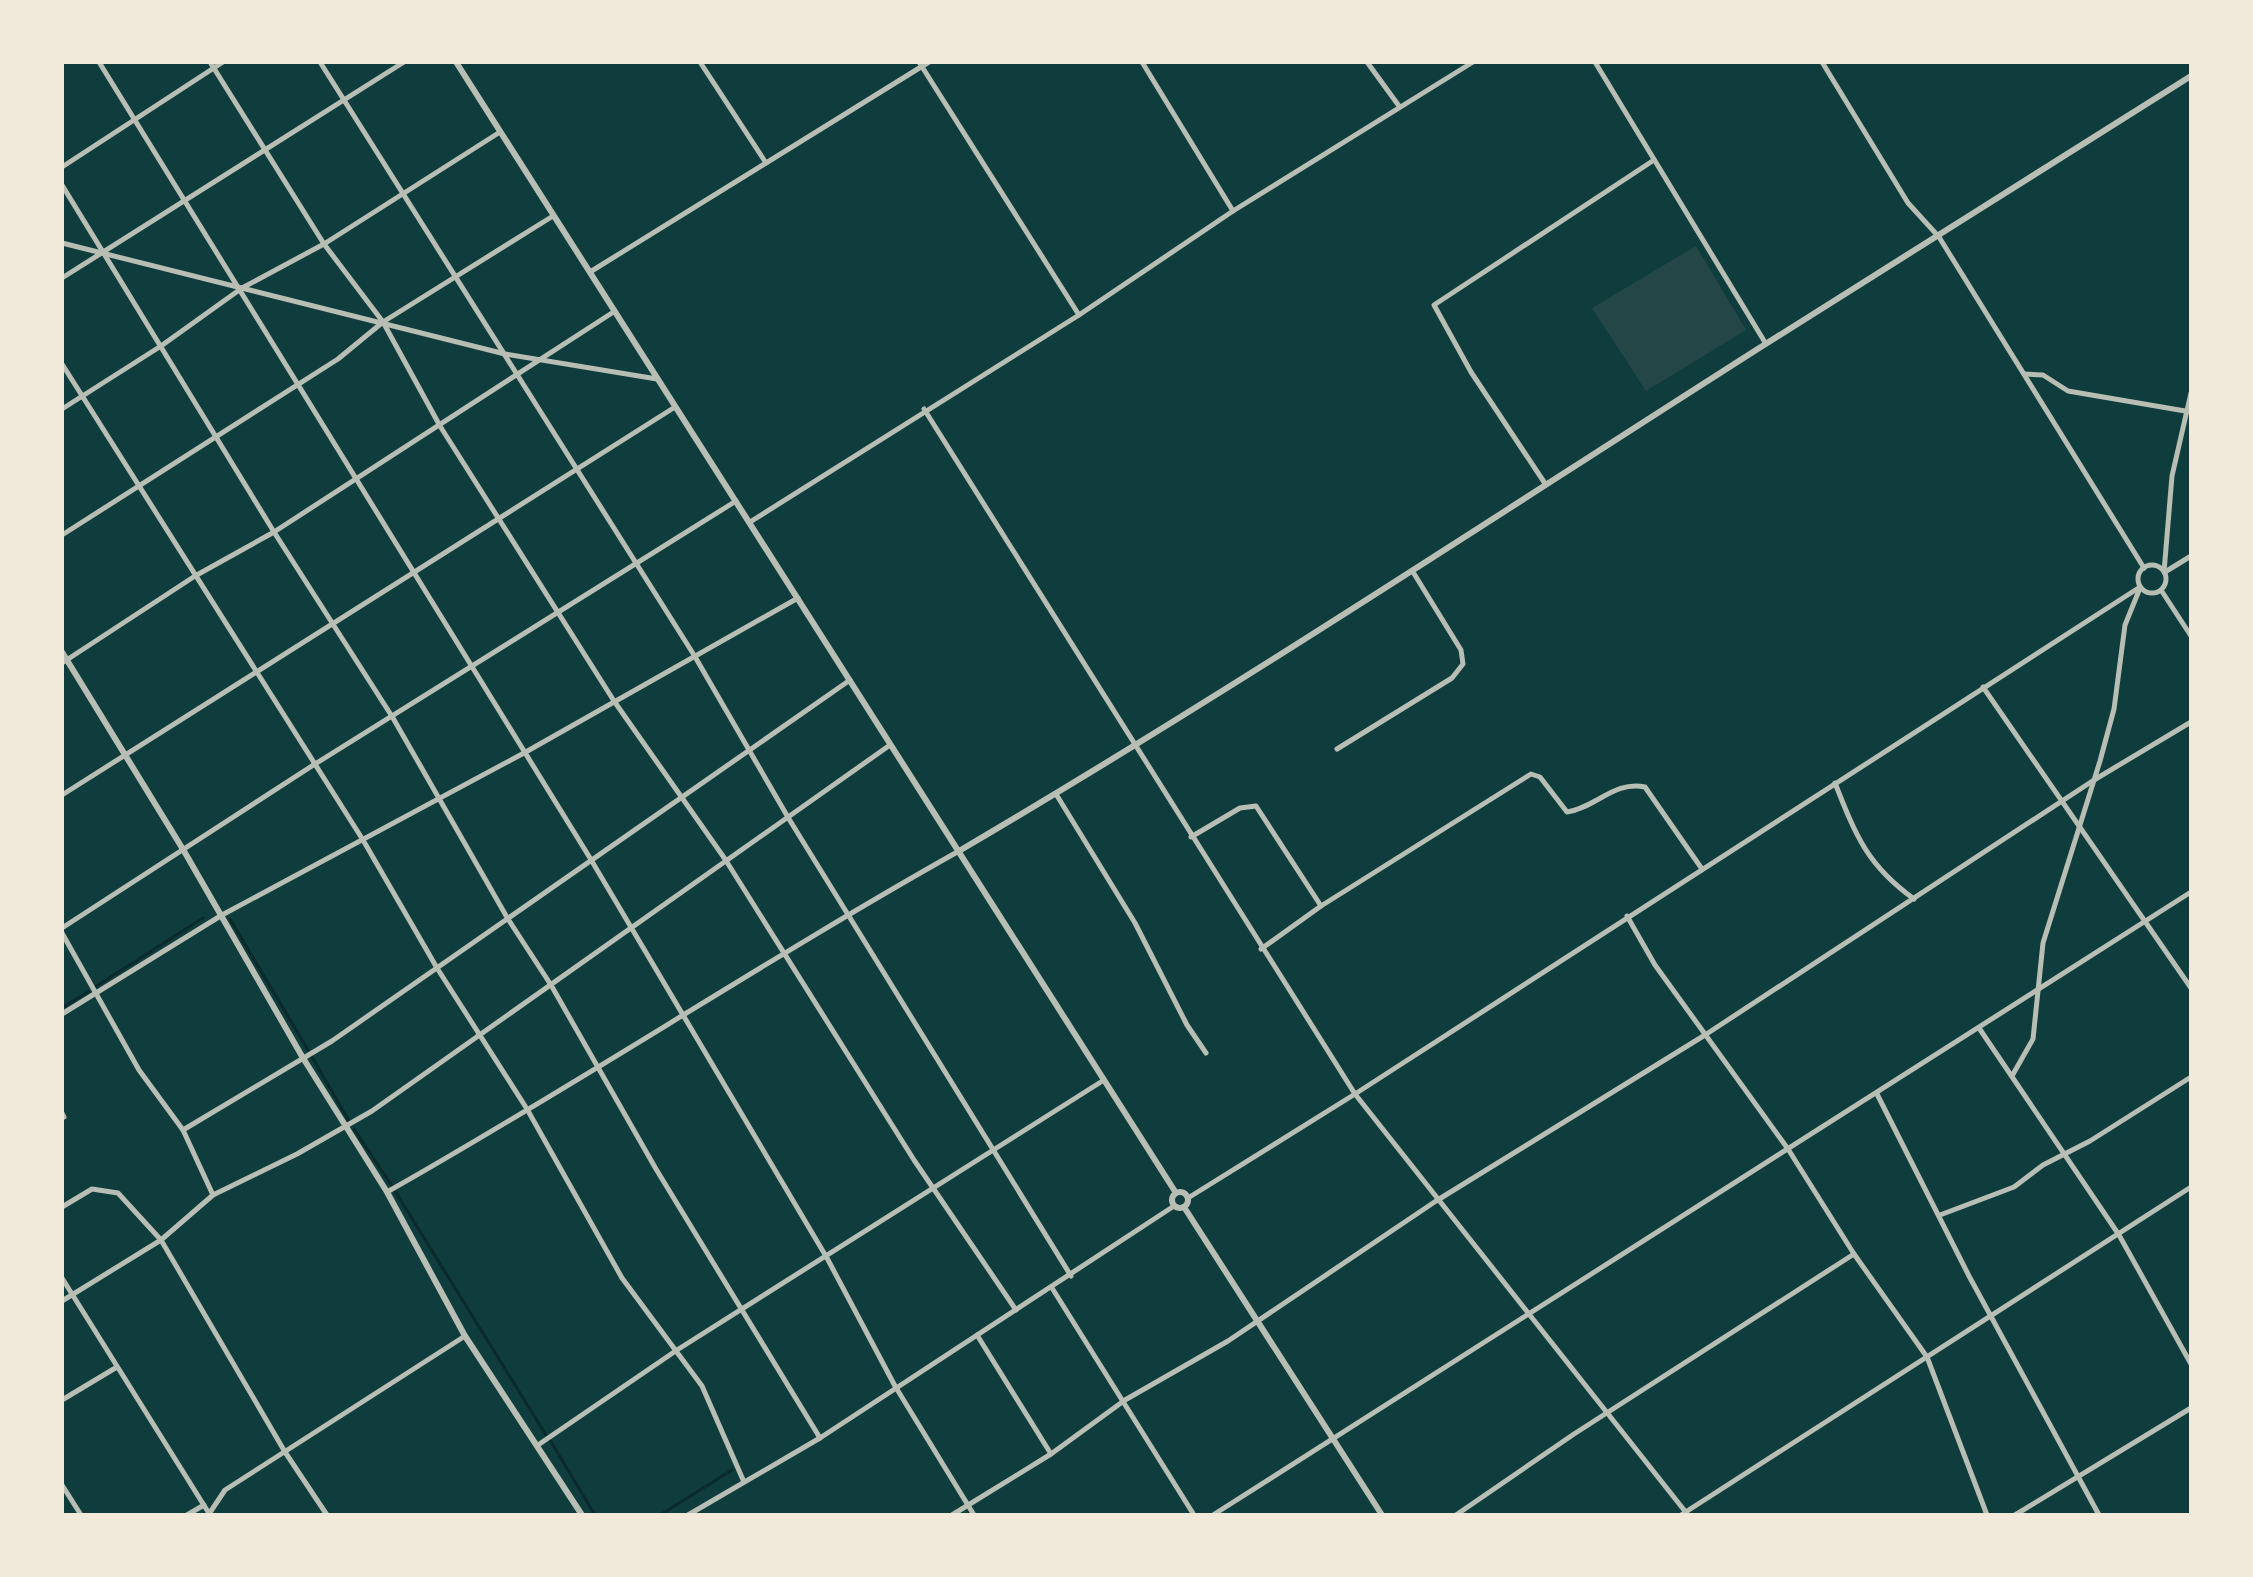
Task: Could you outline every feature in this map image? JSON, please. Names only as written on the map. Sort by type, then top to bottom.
[{"type":"street","points":[[99,62],[242,288],[296,384],[590,858],[827,1258],[895,1386],[974,1515]]},
{"type":"street","points":[[62,167],[137,119],[212,65],[223,62]]},
{"type":"street","points":[[320,62],[694,655],[789,819],[1071,1276]]},
{"type":"street","points":[[62,278],[404,62]]},
{"type":"street","points":[[456,62],[1176,1193]]},
{"type":"street","points":[[700,62],[766,163]]},
{"type":"street","points":[[590,272],[920,64],[929,62]]},
{"type":"street","points":[[1142,62],[1233,211]]},
{"type":"street","points":[[1367,62],[1399,106]]},
{"type":"street","points":[[750,522],[924,409],[1079,315],[1233,211],[1473,62]]},
{"type":"street","points":[[1595,62],[1766,344]]},
{"type":"street","points":[[1822,62],[1908,203],[1939,237],[2144,568]]},
{"type":"street","points":[[920,64],[1079,315]]},
{"type":"street","points":[[212,65],[324,244],[383,322],[440,426],[614,701],[725,859],[935,1189],[1016,1310]]},
{"type":"street","points":[[387,1192],[600,1068],[683,1013],[849,913],[1135,747],[2191,76]]},
{"type":"street","points":[[62,409],[161,346],[242,288],[324,244],[500,132]]},
{"type":"street","points":[[1546,485],[1471,372],[1434,305],[1654,160]]},
{"type":"street","points":[[62,185],[215,437],[393,718],[508,919],[600,1068],[656,1169],[820,1438]]},
{"type":"street","points":[[62,535],[338,359],[383,322],[553,216]]},
{"type":"street","points":[[62,243],[505,354],[657,379]]},
{"type":"street","points":[[64,661],[195,576],[274,532],[615,311]]},
{"type":"street","points":[[62,364],[363,840],[437,968],[527,1109],[622,1278],[677,1350],[716,1413],[744,1482]]},
{"type":"street","points":[[2023,374],[2043,375],[2068,391],[2189,411]]},
{"type":"street","points":[[2140,587],[2150,593],[2161,590],[2166,582],[2164,572],[2172,476],[2191,393]]},
{"type":"street","points":[[62,795],[675,407]]},
{"type":"street","points":[[924,409],[1355,1094],[1436,1201],[1685,1514],[2191,1187]]},
{"type":"street","points":[[213,1195],[183,1130],[154,1094],[62,930],[315,764],[736,501]]},
{"type":"street","points":[[2164,572],[2191,556]]},
{"type":"street","points":[[2012,1076],[2033,1039],[2043,943],[2080,831],[2114,709],[2125,625],[2140,587],[2138,579],[2144,568],[2152,565],[2164,572]]},
{"type":"street","points":[[1337,749],[1452,678],[1463,664],[1461,650],[1413,572]]},
{"type":"street","points":[[1184,1207],[1188,1198],[1355,1094],[2140,587]]},
{"type":"street","points":[[2161,590],[2191,636]]},
{"type":"street","points":[[62,1014],[222,915],[524,753],[798,598]]},
{"type":"street","points":[[62,652],[64,661],[125,754],[303,1058],[387,1192],[465,1336],[582,1515]]},
{"type":"street","points":[[183,1130],[303,1058],[437,968],[748,748],[851,680]]},
{"type":"street","points":[[1983,687],[2191,988]]},
{"type":"street","points":[[952,1515],[1051,1454],[1125,1400],[1259,1320],[1436,1201],[1705,1035],[2094,780],[2191,722]]},
{"type":"street","points":[[62,1301],[161,1240],[213,1195],[347,1128],[890,745]]},
{"type":"street","points":[[1261,949],[1321,906],[1531,774],[1540,777],[1567,812],[1580,810],[1615,790],[1633,784],[1645,787],[1702,869]]},
{"type":"street","points":[[1835,783],[1870,861],[1886,878],[1914,899]]},
{"type":"street","points":[[1056,794],[1135,923],[1187,1025],[1206,1053]]},
{"type":"street","points":[[1191,837],[1240,808],[1256,806],[1321,906]]},
{"type":"street","points":[[1213,1515],[2191,892]]},
{"type":"street","points":[[1627,916],[1655,965],[1788,1149],[1854,1254],[1927,1357],[1987,1515]]},
{"type":"street","points":[[1979,1028],[2119,1235],[2191,1364]]},
{"type":"street","points":[[1940,1215],[1960,1204],[1998,1196],[2191,1077]]},
{"type":"street","points":[[538,1445],[677,1350],[827,1258],[1104,1080]]},
{"type":"street","points":[[1877,1094],[1990,1317],[2099,1515]]},
{"type":"street","points":[[62,1207],[92,1189],[118,1193],[161,1240],[285,1452],[327,1515]]},
{"type":"street","points":[[1176,1193],[1183,1193],[1188,1198]]},
{"type":"street","points":[[1174,1206],[1172,1199],[1176,1193]]},
{"type":"street","points":[[688,1515],[820,1438],[1174,1206],[1184,1207]]},
{"type":"street","points":[[1184,1207],[1382,1515]]},
{"type":"street","points":[[1456,1515],[1607,1413],[1854,1254]]},
{"type":"street","points":[[62,1278],[210,1514],[225,1490],[465,1336]]},
{"type":"street","points":[[1052,1288],[1125,1400],[1194,1515]]},
{"type":"street","points":[[977,1335],[1051,1454]]},
{"type":"street","points":[[62,1400],[117,1367]]},
{"type":"street","points":[[2015,1515],[2191,1408]]},
{"type":"street","points":[[62,1485],[81,1515]]},
{"type":"street","points":[[187,1515],[204,1505]]},
{"type":"shaded area","points":[[1696,246],[1746,330],[1646,391],[1592,308]]},
{"type":"waterway","points":[[95,987],[203,918]]},
{"type":"waterway","points":[[230,919],[308,1050]]},
{"type":"waterway","points":[[62,1008],[89,991]]},
{"type":"waterway","points":[[312,1057],[349,1121]]},
{"type":"waterway","points":[[354,1129],[392,1186]]},
{"type":"waterway","points":[[395,1191],[546,1435]]},
{"type":"waterway","points":[[550,1440],[595,1515]]},
{"type":"waterway","points":[[660,1515],[732,1470]]}]
